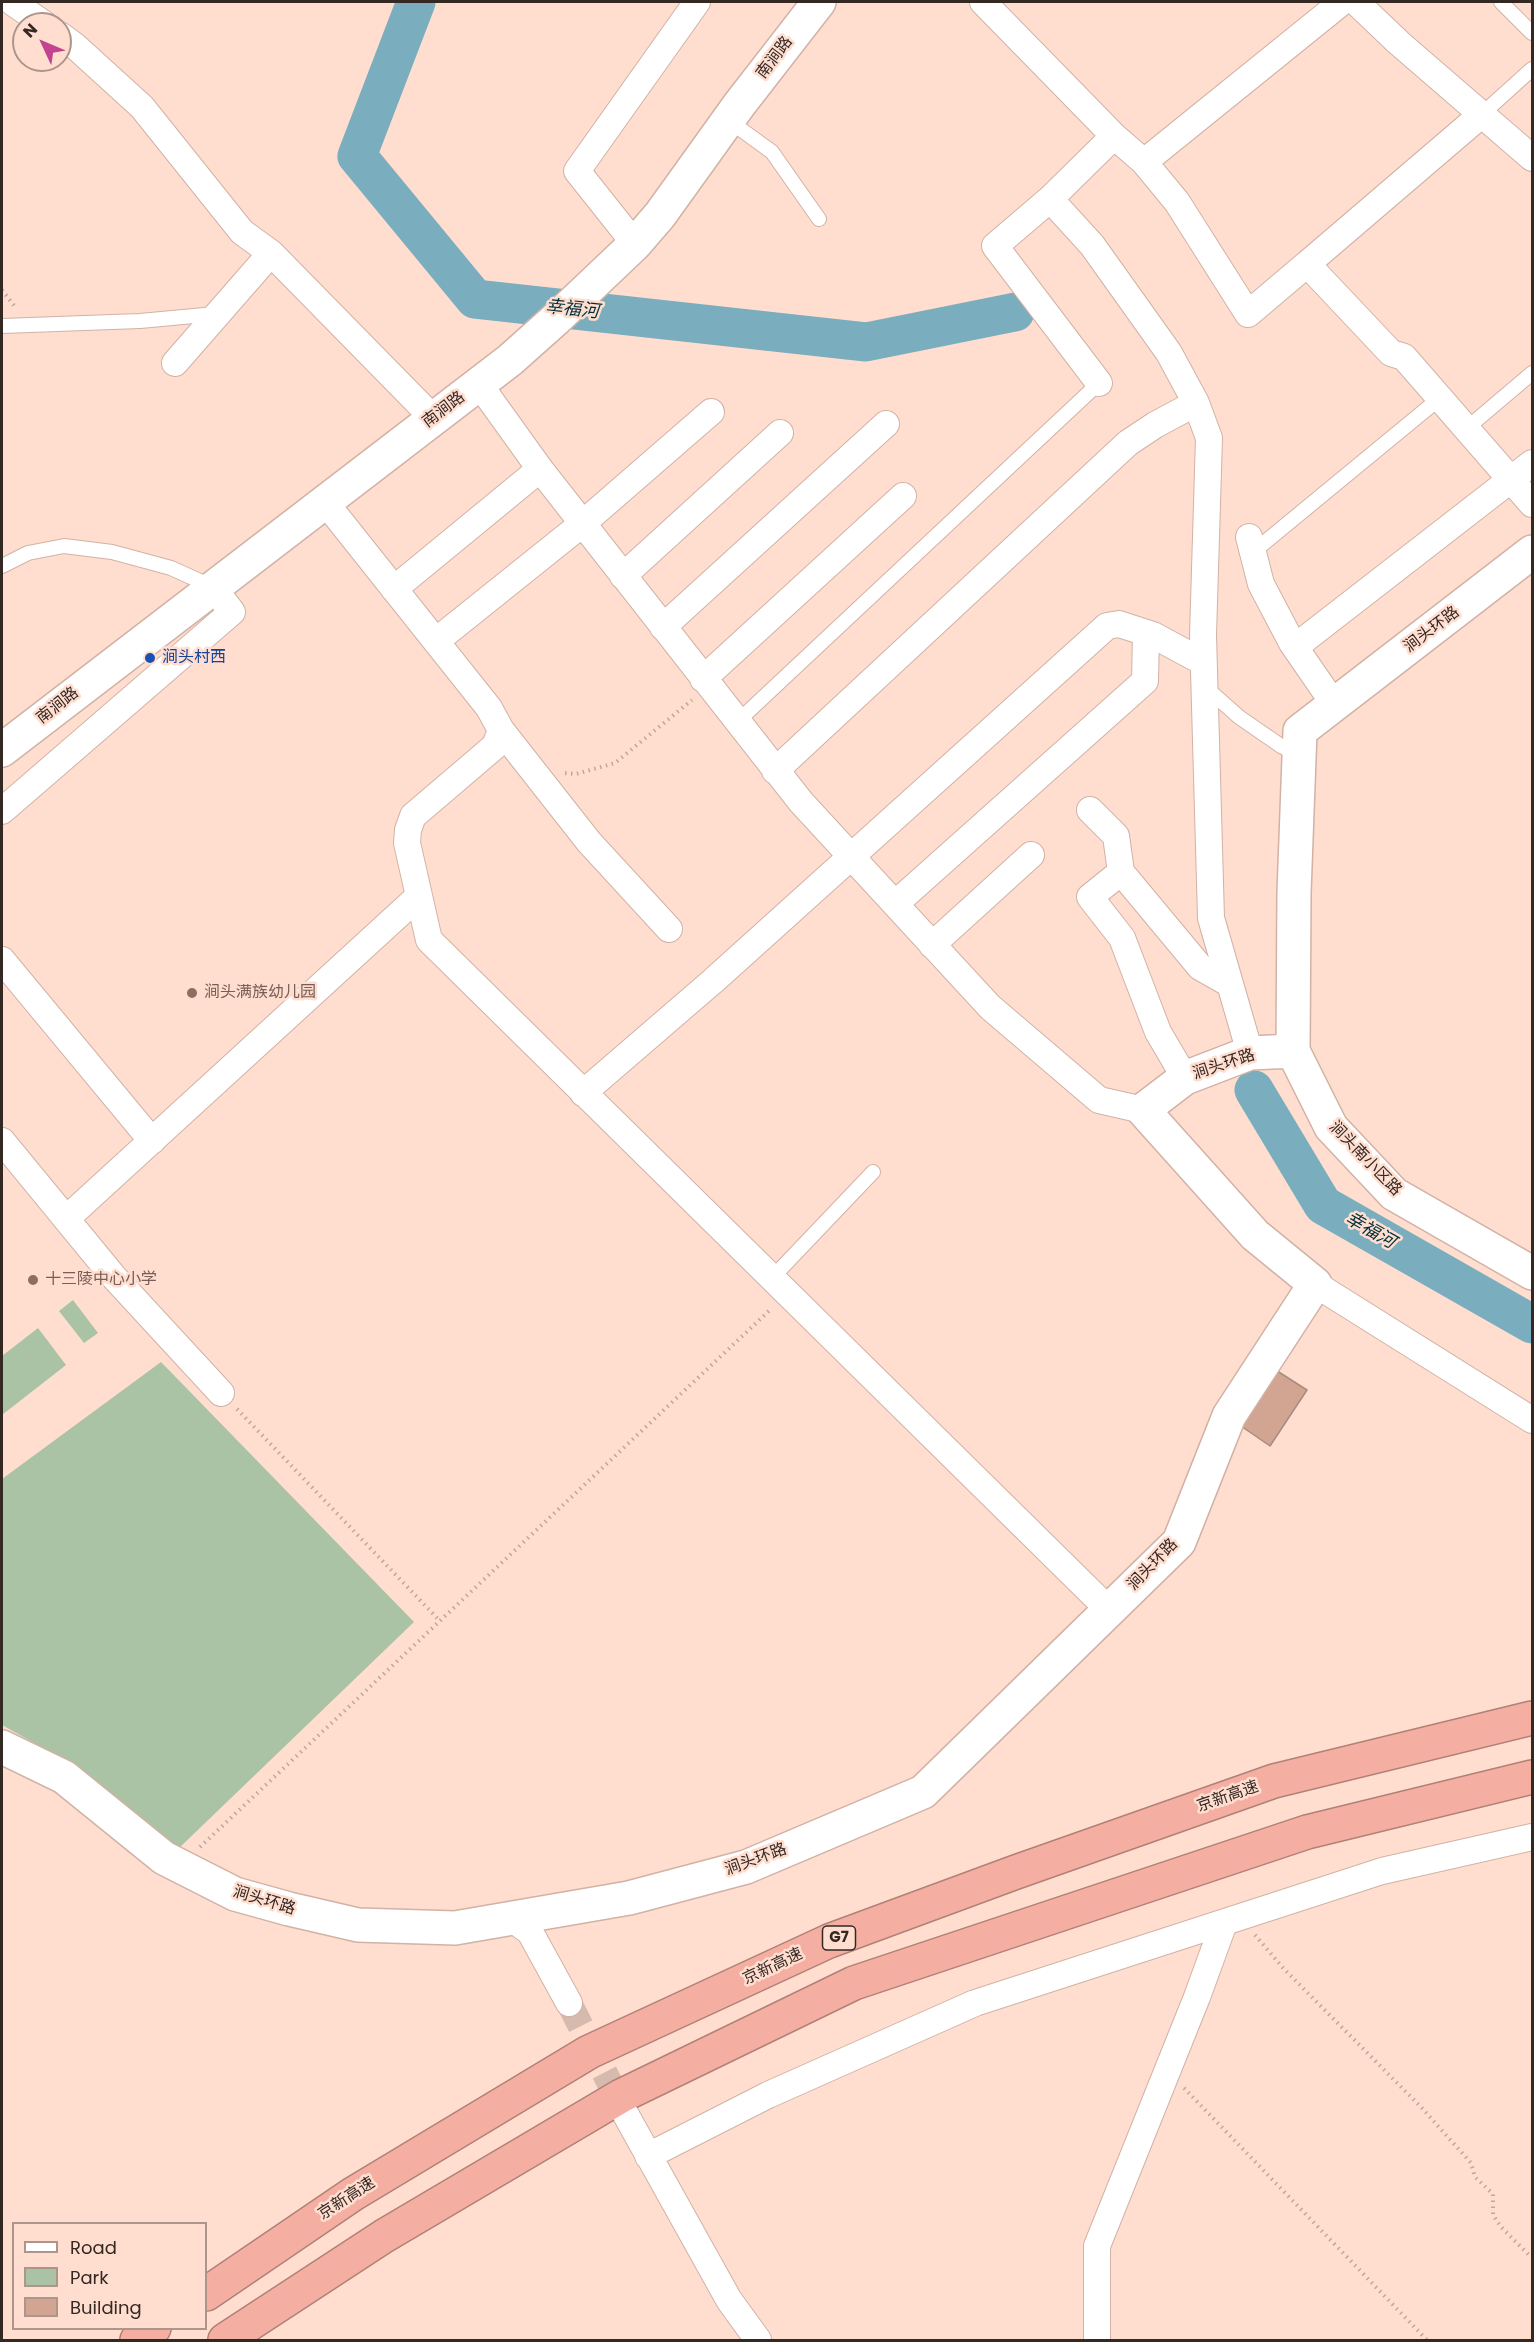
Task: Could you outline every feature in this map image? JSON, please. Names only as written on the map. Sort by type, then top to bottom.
[{"type":"highway","name":"京新高速","points":[[207,2293],[353,2194],[589,2052],[829,1941],[1274,1781],[1533,1718]]},
{"type":"highway","points":[[225,2340],[384,2236],[621,2096],[854,1983],[1307,1832],[1533,1777]]},
{"type":"highway","points":[[137,2340],[151,2330]]},
{"type":"street","points":[[12,2],[27,12]]},
{"type":"street","points":[[635,244],[577,171],[697,2]]},
{"type":"street","points":[[983,2],[1114,136],[1144,162],[1177,202],[1248,314],[1481,115]]},
{"type":"street","points":[[1144,162],[1342,2]]},
{"type":"street","points":[[1356,2],[1399,44],[1533,158]]},
{"type":"street","name":"南涧路","points":[[2,750],[510,360],[587,289],[635,244],[660,215],[807,6]]},
{"type":"street","points":[[72,44],[142,107],[242,232],[271,253],[433,418]]},
{"type":"street","points":[[1099,383],[995,246],[1050,199],[1114,136]]},
{"type":"street","points":[[1050,199],[1092,246],[1169,353],[1196,403],[1209,438],[1204,674],[1211,918],[1250,1053]]},
{"type":"street","points":[[175,363],[271,253]]},
{"type":"street","points":[[1307,264],[1391,354],[1404,357],[1533,504]]},
{"type":"street","points":[[479,384],[540,470],[775,771],[850,856],[990,1007],[1099,1100],[1143,1110],[1254,1235],[1315,1284],[1533,1420]]},
{"type":"street","points":[[775,771],[1128,443],[1155,425],[1196,403]]},
{"type":"street","points":[[436,641],[582,524],[711,412]]},
{"type":"street","points":[[663,627],[886,424]]},
{"type":"street","points":[[623,576],[780,433]]},
{"type":"street","points":[[1295,647],[1533,462]]},
{"type":"street","points":[[394,589],[540,470]]},
{"type":"street","points":[[706,682],[903,496]]},
{"type":"street","points":[[325,502],[489,708],[501,730],[589,842],[669,929]]},
{"type":"street","points":[[1251,544],[1261,584],[1295,647],[1334,704]]},
{"type":"street","name":"涧头环路","points":[[1143,1110],[1185,1078],[1250,1053],[1293,1051],[1294,893],[1290,750],[1300,731],[1533,552]]},
{"type":"street","points":[[2,811],[232,612],[213,587]]},
{"type":"street","points":[[583,1093],[713,981],[1107,626],[1119,624],[1146,633],[1204,674]]},
{"type":"street","points":[[895,904],[1145,681],[1146,633]]},
{"type":"street","points":[[501,730],[495,746],[413,816],[408,830],[407,843],[429,940],[1109,1610]]},
{"type":"street","points":[[1090,810],[1116,837],[1121,872],[1200,967],[1230,984]]},
{"type":"street","points":[[932,945],[1031,855]]},
{"type":"street","points":[[1121,872],[1090,897],[1122,938],[1158,1032],[1185,1078]]},
{"type":"street","points":[[66,1219],[419,896]]},
{"type":"street","points":[[2,960],[152,1141]]},
{"type":"street","name":"涧头南小区路","points":[[1293,1051],[1331,1127],[1394,1194],[1533,1273]]},
{"type":"street","points":[[2,1141],[113,1276],[221,1393]]},
{"type":"street","name":"涧头环路","points":[[2,1747],[64,1777],[164,1858],[235,1894],[358,1925],[455,1928],[629,1898],[746,1867],[923,1792],[1179,1542],[1228,1416],[1315,1284]]},
{"type":"street","points":[[648,2156],[768,2095],[975,2003],[1382,1871],[1533,1837]]},
{"type":"street","points":[[511,1918],[530,1932],[569,2003]]},
{"type":"street","points":[[1097,2340],[1097,2246],[1167,2070],[1235,1919]]},
{"type":"street","points":[[626,2115],[729,2300],[758,2340]]},
{"type":"lane","points":[[1501,2],[1533,33]]},
{"type":"lane","points":[[1481,115],[1533,69]]},
{"type":"lane","points":[[728,120],[772,152],[819,219]]},
{"type":"lane","points":[[2,326],[140,321],[220,314]]},
{"type":"lane","points":[[1466,429],[1533,373]]},
{"type":"lane","points":[[737,722],[1099,383]]},
{"type":"lane","points":[[1251,544],[1440,398]]},
{"type":"lane","points":[[2,566],[28,553],[64,546],[112,552],[171,568],[213,587]]},
{"type":"lane","points":[[1204,674],[1239,717],[1290,750]]},
{"type":"lane","points":[[781,1285],[873,1172]]},
{"type":"path","points":[[533,771],[576,774],[615,763],[706,682]]},
{"type":"path","points":[[180,1866],[440,1621],[781,1285]]},
{"type":"path","points":[[221,1393],[440,1621]]},
{"type":"path","points":[[1235,1919],[1421,2107],[1471,2163],[1475,2177],[1493,2194],[1493,2215],[1501,2227],[1530,2256]]},
{"type":"path","points":[[1167,2070],[1427,2340]]},
{"type":"green space","points":[[73,1300],[98,1333],[84,1343],[59,1311]]},
{"type":"green space","points":[[38,1328],[66,1365],[2,1415],[2,1356]]},
{"type":"green space","points":[[161,1362],[414,1622],[177,1850],[74,1765],[2,1725],[2,1479]]},
{"type":"building","points":[[1274,1369],[1307,1390],[1270,1446],[1238,1424]]},
{"type":"waterway","name":"幸福河","points":[[416,2],[357,156],[475,299],[866,342],[1015,312]]},
{"type":"waterway","name":"幸福河","points":[[1254,1090],[1323,1205],[1532,1324]]},
{"type":"tunnel","points":[[569,2003],[625,2113]]},
{"type":"place","name":"涧头村西","points":[[150,658]]},
{"type":"place","name":"涧头满族幼儿园","points":[[192,993]]},
{"type":"place","name":"十三陵中心小学","points":[[33,1280]]}]
